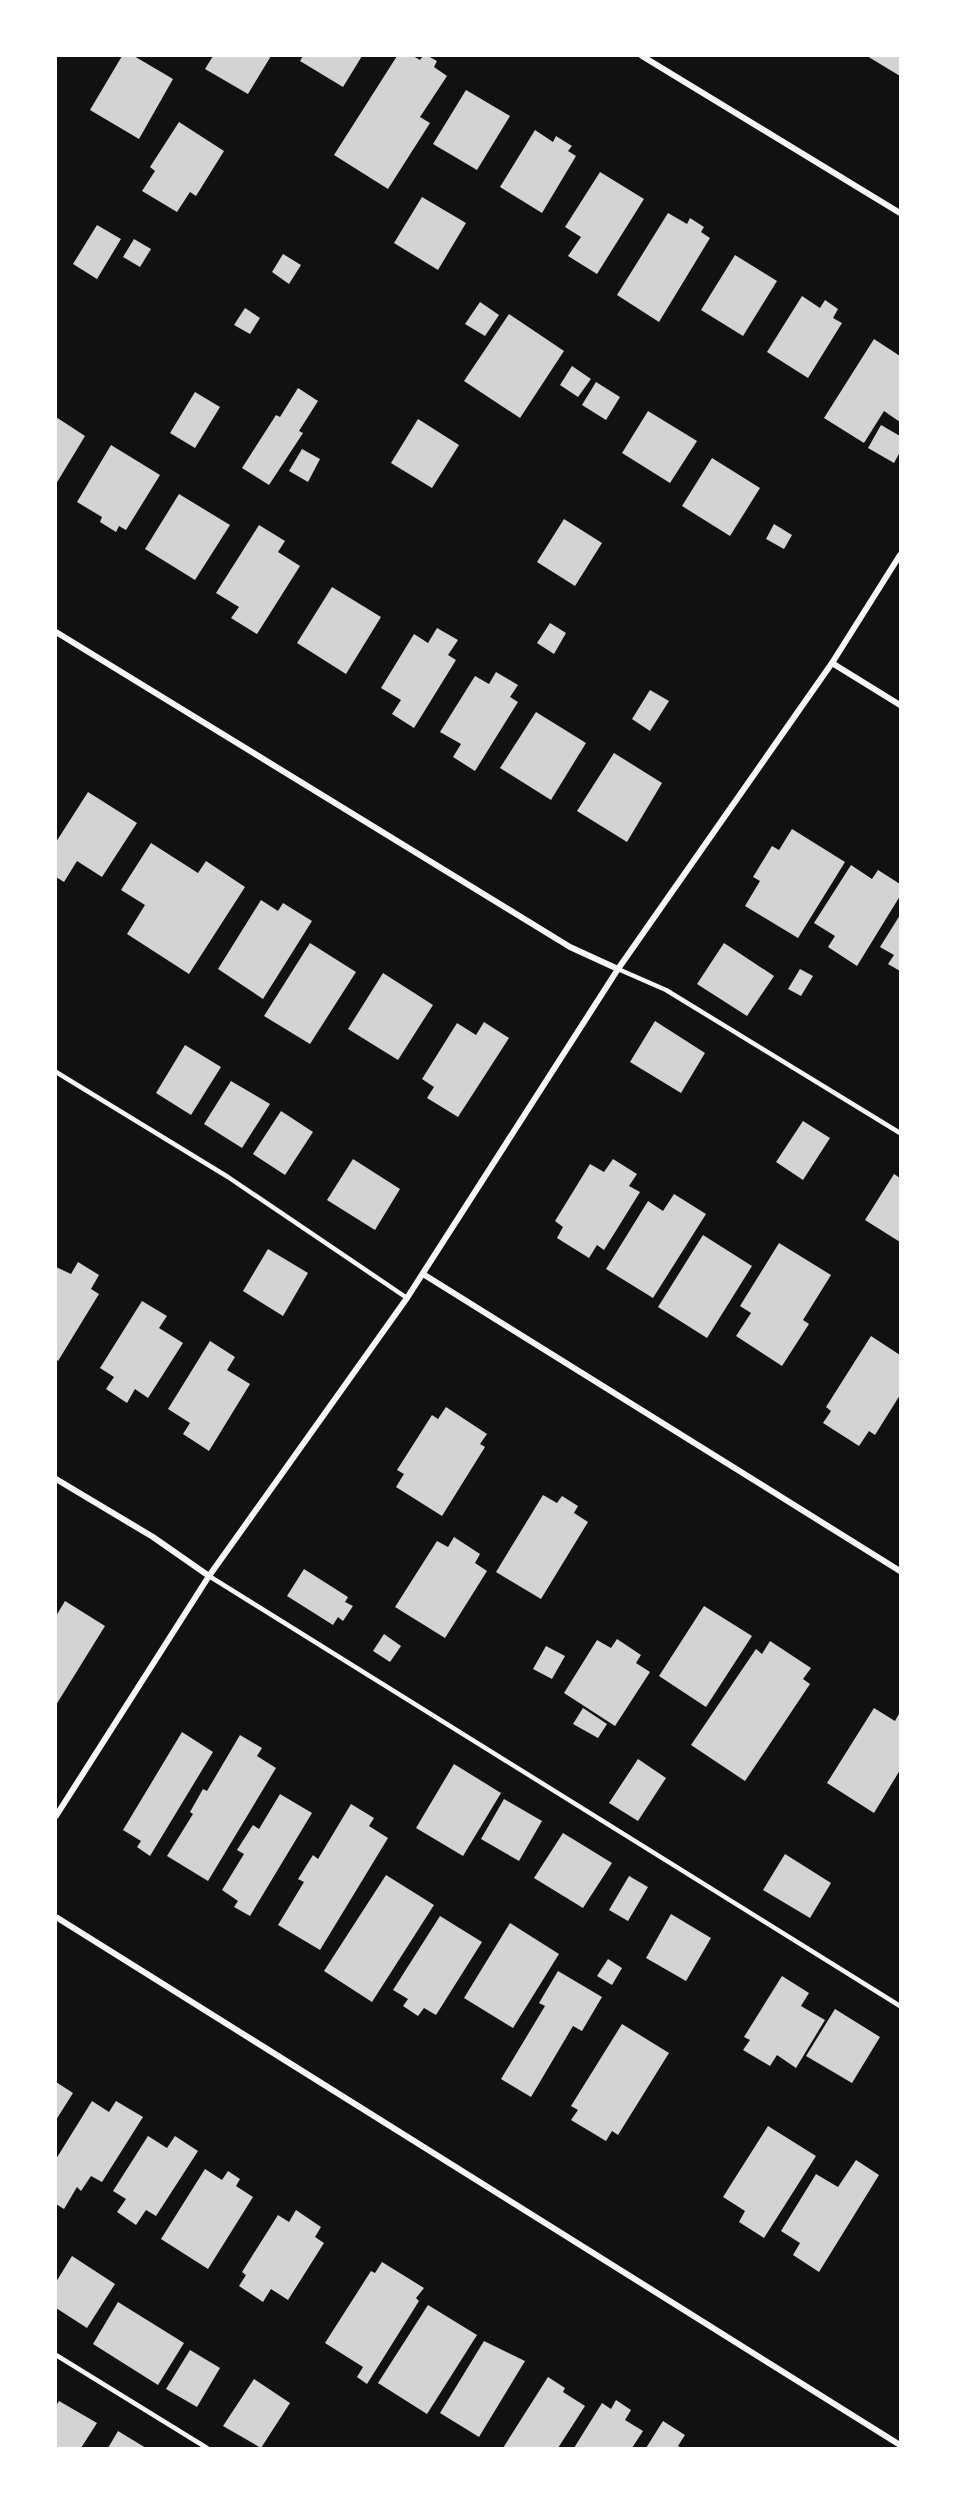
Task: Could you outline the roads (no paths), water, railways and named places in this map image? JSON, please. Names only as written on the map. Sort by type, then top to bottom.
[{"type":"street","points":[[642,56],[900,213]]},
{"type":"street","points":[[56,1816],[209,1576],[407,1298],[618,969],[832,663],[900,555]]},
{"type":"street","points":[[56,632],[570,947],[618,969]]},
{"type":"street","points":[[832,663],[900,705]]},
{"type":"street","points":[[423,1274],[900,1571]]},
{"type":"street","points":[[56,1479],[153,1537],[209,1576]]},
{"type":"street","points":[[56,1917],[900,2445]]},
{"type":"lane","points":[[618,969],[666,990],[900,1133]]},
{"type":"lane","points":[[56,1072],[228,1177],[407,1298]]},
{"type":"lane","points":[[209,1576],[900,2006]]},
{"type":"lane","points":[[56,2355],[207,2448]]}]
